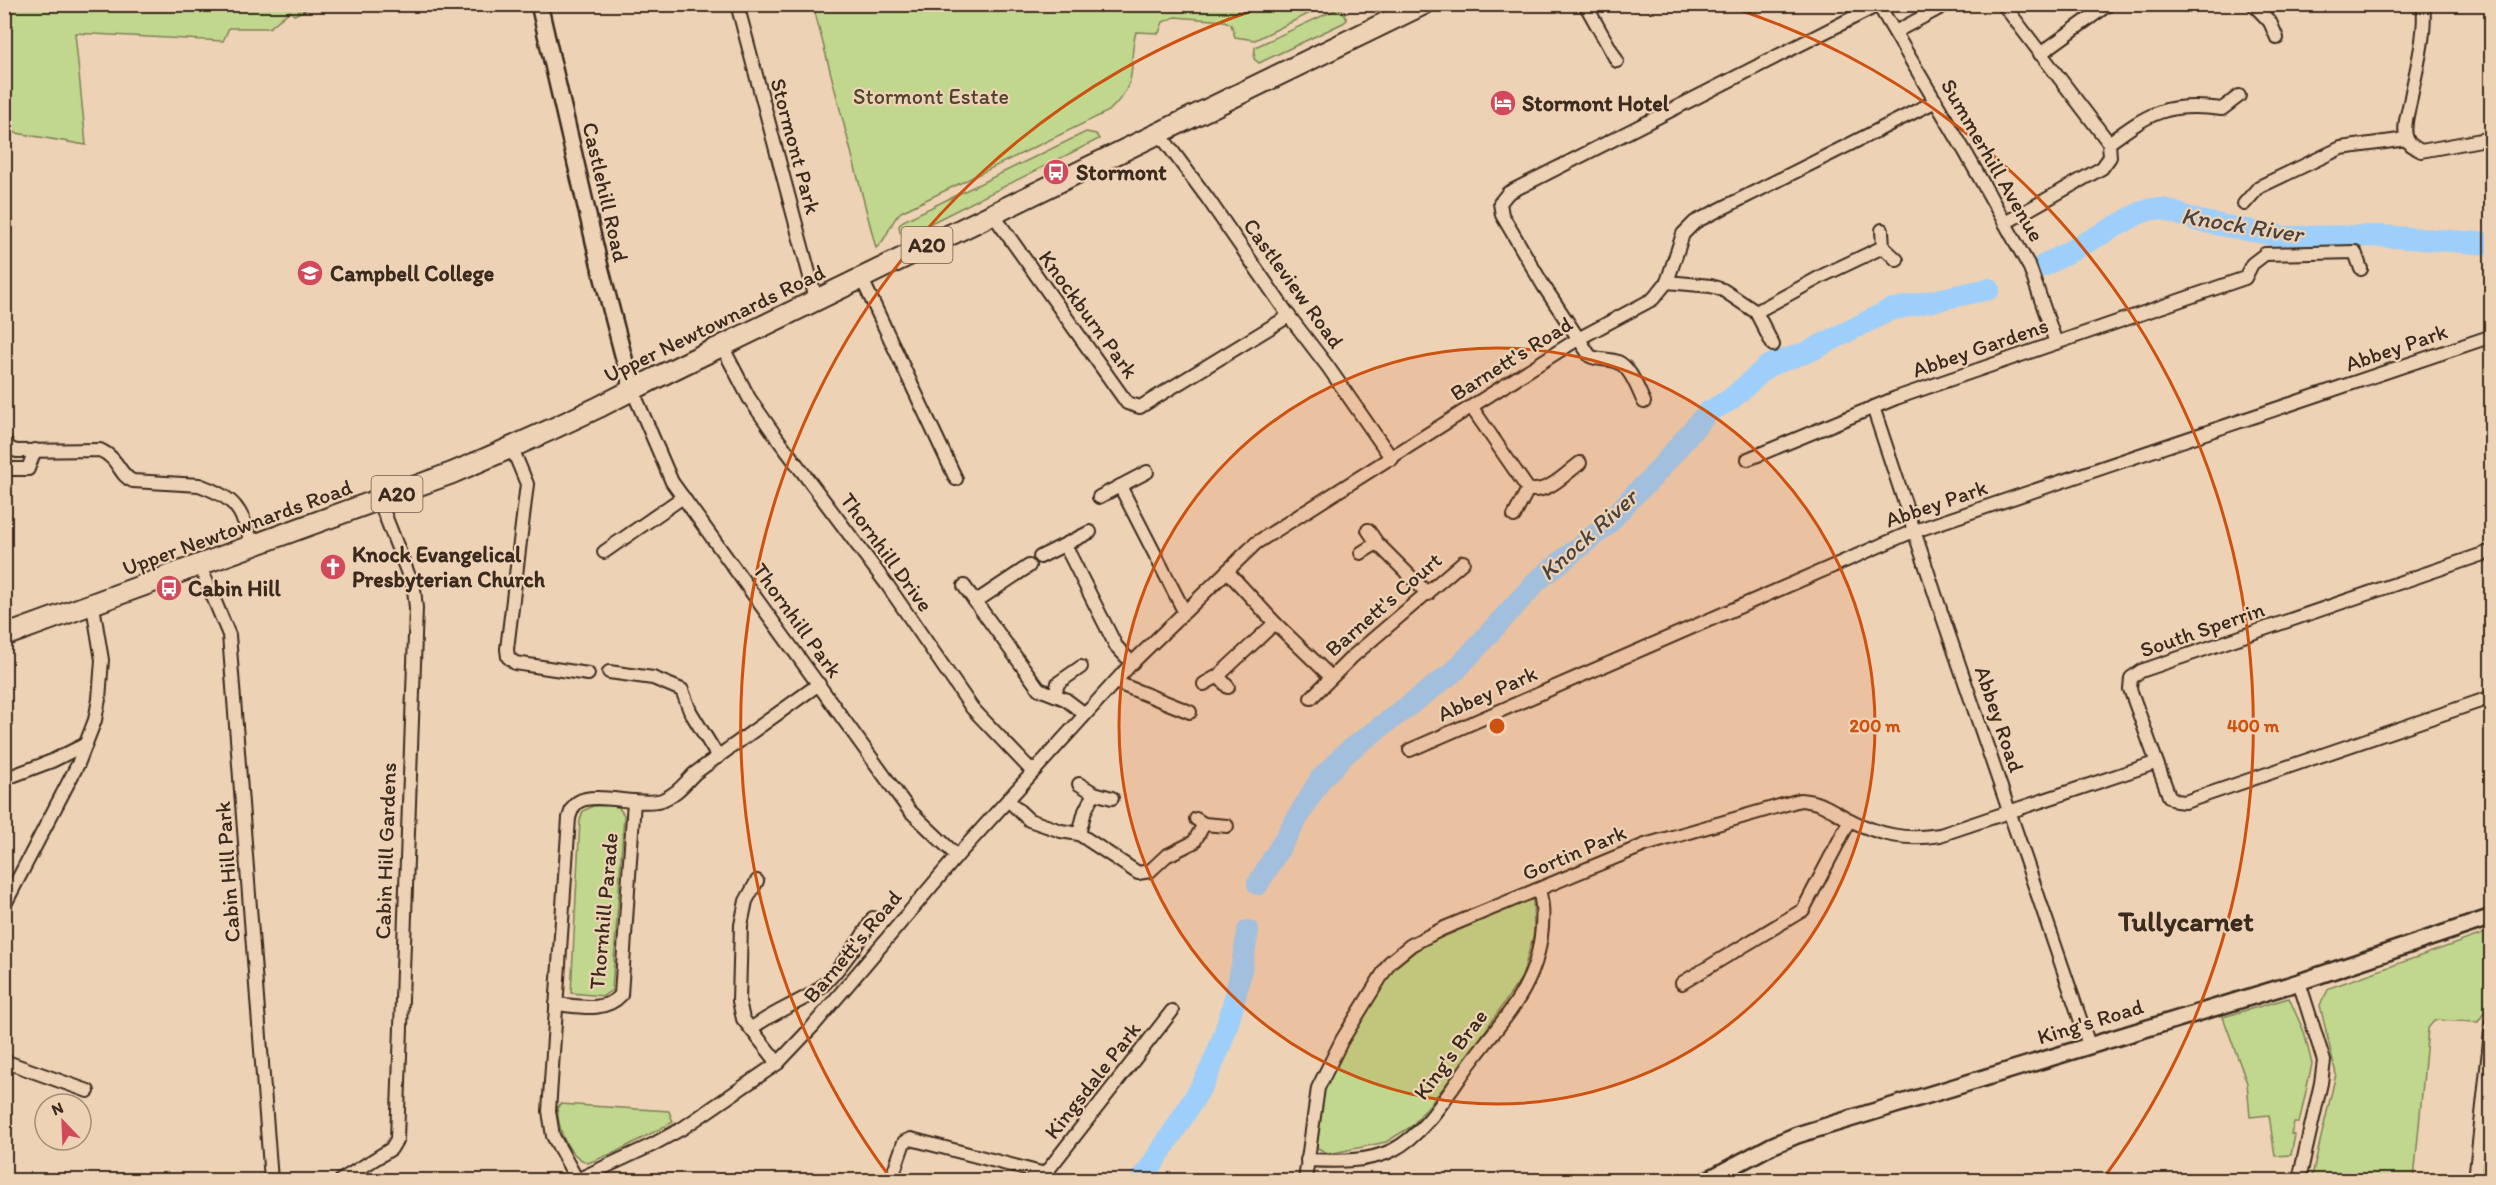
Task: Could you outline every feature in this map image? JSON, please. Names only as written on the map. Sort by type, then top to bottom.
[{"type":"highway","name":"Upper Newtownards Road","points":[[4,636],[93,606],[452,473],[512,448],[665,371],[722,346],[1424,4]]},
{"type":"street","name":"Castlehill Road","points":[[539,4],[613,320],[632,389]]},
{"type":"street","name":"Stormont Park","points":[[737,4],[816,299]]},
{"type":"street","points":[[1585,4],[1617,61]]},
{"type":"street","points":[[1895,32],[1947,4]]},
{"type":"street","points":[[2003,4],[2109,143],[2110,157],[2102,168],[2005,223]]},
{"type":"street","points":[[2040,54],[2109,4]]},
{"type":"street","points":[[2253,4],[2270,22],[2277,38]]},
{"type":"street","points":[[2423,4],[2418,62],[2405,127],[2407,139],[2413,147],[2421,151],[2492,138]]},
{"type":"street","points":[[1644,402],[1626,368],[1617,361],[1599,361],[1590,356],[1543,285],[1502,215],[1500,203],[1508,194],[1878,5]]},
{"type":"street","name":"Summerhill Avenue","points":[[1878,5],[1936,101],[2030,268],[2056,343]]},
{"type":"street","points":[[2109,143],[2145,117],[2176,106],[2196,105],[2222,109],[2239,96]]},
{"type":"street","name":"Barnett's Road","points":[[577,1180],[652,1145],[682,1128],[777,1064],[813,1026],[1032,771],[1132,663],[1256,543],[1392,459],[1578,339],[1653,299],[1667,282],[1683,234],[1695,222],[1936,101]]},
{"type":"street","name":"Castleview Road","points":[[1159,133],[1392,459]]},
{"type":"street","points":[[2244,204],[2259,187],[2341,148],[2407,139]]},
{"type":"street","name":"Knockburn Park","points":[[992,213],[1127,403],[1140,407],[1289,316]]},
{"type":"street","points":[[1882,230],[1883,247],[1897,260]]},
{"type":"street","points":[[1756,312],[1824,275],[1883,247]]},
{"type":"street","name":"Abbey Gardens","points":[[1748,459],[1873,407],[2245,278],[2252,264],[2265,254],[2355,252],[2361,269]]},
{"type":"street","points":[[861,278],[956,479]]},
{"type":"street","points":[[1667,282],[1711,286],[1723,290],[1756,312],[1773,345]]},
{"type":"street","name":"Abbey Park","points":[[1410,750],[1914,531],[2492,336]]},
{"type":"street","name":"Thornhill Drive","points":[[722,346],[749,398],[888,586],[972,708],[1032,771]]},
{"type":"street","name":"Thornhill Park","points":[[632,389],[672,482],[909,810],[957,856]]},
{"type":"street","name":"Abbey Road","points":[[1873,407],[2089,1045]]},
{"type":"street","points":[[1472,408],[1528,489],[1536,491],[1546,488],[1580,463]]},
{"type":"street","points":[[4,440],[10,449],[100,450],[111,455],[123,475],[133,481],[199,485],[208,488],[233,501],[238,507],[253,545]]},
{"type":"street","points":[[512,448],[527,484],[507,649],[508,657],[515,663],[588,674]]},
{"type":"street","points":[[4,469],[28,469],[35,450]]},
{"type":"street","points":[[1099,497],[1147,472]]},
{"type":"street","points":[[1120,486],[1184,611]]},
{"type":"street","points":[[1514,516],[1528,489]]},
{"type":"street","points":[[604,552],[683,497]]},
{"type":"street","name":"Cabin Hill Gardens","points":[[341,1180],[383,1155],[391,1149],[397,1139],[416,608],[414,590],[379,500]]},
{"type":"street","points":[[1368,530],[1377,543],[1428,594]]},
{"type":"street","points":[[1040,557],[1090,532]]},
{"type":"street","points":[[1361,553],[1377,543]]},
{"type":"street","points":[[1065,544],[1116,646],[1132,663]]},
{"type":"street","name":"South Sperrin","points":[[2492,551],[2141,671],[2131,678],[2130,689],[2155,763],[2169,796],[2176,801],[2185,802],[2492,697]]},
{"type":"street","name":"Barnett's Court","points":[[1311,698],[1331,677],[1463,562]]},
{"type":"street","name":"Cabin Hill Park","points":[[200,566],[229,635],[271,1180]]},
{"type":"street","points":[[975,602],[1029,566]]},
{"type":"street","name":"Barnett's Court","points":[[1227,571],[1275,623],[1331,677]]},
{"type":"street","points":[[964,586],[1039,689],[1065,699],[1085,714]]},
{"type":"street","points":[[4,906],[78,764],[95,720],[101,678],[100,641],[93,606]]},
{"type":"street","points":[[1204,684],[1218,676],[1275,623]]},
{"type":"street","points":[[1055,695],[1058,683],[1081,667]]},
{"type":"street","points":[[609,672],[653,678],[682,690],[690,711],[718,757]]},
{"type":"street","points":[[1218,676],[1228,687]]},
{"type":"street","points":[[1114,682],[1190,712]]},
{"type":"street","name":"Thornhill Parade","points":[[577,1180],[553,1136],[549,1111],[569,818],[572,808],[578,801],[589,799],[634,801],[663,799],[678,791],[695,773],[819,684]]},
{"type":"street","points":[[4,779],[52,761],[86,744]]},
{"type":"street","name":"Gortin Park","points":[[1305,1180],[1318,1088],[1342,1040],[1390,962],[1411,945],[1432,934],[1645,844],[1800,800],[1818,802],[1886,836],[1918,839],[1940,835],[2155,763]]},
{"type":"street","points":[[1079,784],[1094,793],[1112,798]]},
{"type":"street","points":[[1079,834],[1085,811],[1094,793]]},
{"type":"street","points":[[1008,800],[1029,820],[1061,831],[1079,834],[1138,873],[1150,871],[1166,855],[1194,842],[1200,821],[1227,826]]},
{"type":"street","name":"Thornhill Parade","points":[[556,1004],[605,1007],[614,1003],[621,995],[634,801]]},
{"type":"street","points":[[1682,983],[1803,910],[1850,820]]},
{"type":"street","points":[[757,881],[746,901],[741,925],[739,1000],[743,1018],[777,1064]]},
{"type":"street","name":"King's Brae","points":[[1307,1160],[1366,1158],[1392,1150],[1423,1125],[1509,1011],[1528,982],[1543,924],[1544,906],[1539,890]]},
{"type":"street","name":"King's Road","points":[[1707,1180],[1797,1135],[2299,982],[2492,917]]},
{"type":"street","points":[[751,1029],[769,1015],[813,993],[856,945],[873,918]]},
{"type":"street","points":[[2299,982],[2324,1061],[2299,1180]]},
{"type":"street","name":"Kingsdale Park","points":[[891,1180],[904,1142],[911,1139],[1044,1178],[1172,1011]]},
{"type":"street","points":[[2475,1180],[2486,1127],[2492,1022]]},
{"type":"street","points":[[4,1061],[88,1091]]},
{"type":"green space","name":"Stormont Estate","points":[[813,4],[1326,5],[1255,40],[1235,37],[1231,24],[1224,21],[1175,17],[1163,22],[1159,33],[1136,32],[1130,81],[1120,100],[1109,111],[901,212],[876,248]]},
{"type":"green space","points":[[4,5],[316,5],[294,15],[290,11],[269,28],[229,28],[223,41],[75,33],[86,145],[5,131]]},
{"type":"green space","points":[[1337,9],[1342,9],[1347,20],[1343,23],[1259,63],[1254,59],[1255,47]]},
{"type":"green space","points":[[1086,132],[1096,134],[1099,139],[905,236],[900,232],[899,226],[903,221]]},
{"type":"green space","points":[[617,805],[624,815],[612,990],[603,996],[571,993],[580,820],[583,811],[593,806]]},
{"type":"green space","points":[[1533,898],[1534,933],[1522,977],[1461,1066],[1412,1126],[1386,1142],[1329,1154],[1316,1147],[1320,1106],[1326,1084],[1347,1042],[1389,973],[1422,946]]},
{"type":"green space","points":[[2491,931],[2491,1002],[2478,1022],[2435,1020],[2428,1028],[2414,1180],[2311,1180],[2336,1074],[2320,1005],[2329,988]]},
{"type":"green space","points":[[2289,998],[2304,1032],[2312,1064],[2299,1123],[2294,1123],[2291,1134],[2295,1135],[2291,1155],[2275,1156],[2269,1115],[2250,1117],[2247,1083],[2223,1017]]},
{"type":"green space","points":[[560,1104],[669,1111],[673,1122],[616,1152],[588,1163],[574,1154],[565,1140],[558,1116],[557,1108]]},
{"type":"green space","points":[[2490,1134],[2491,1180],[2482,1180],[2484,1139]]},
{"type":"waterway","name":"Knock River","points":[[2043,266],[2140,213],[2152,209],[2163,209],[2199,221],[2284,237],[2380,236],[2492,244]]},
{"type":"waterway","name":"Knock River","points":[[1258,884],[1320,780],[1346,753],[1456,670],[1538,580],[1606,526],[1650,480],[1708,412],[1730,400],[1768,366],[1810,351],[1890,310],[1989,289]]},
{"type":"waterway","name":"Knock River","points":[[1142,1180],[1191,1104],[1214,1061],[1233,1006],[1248,931]]},
{"type":"place","name":"Stormont Hotel","points":[[1503,103]]},
{"type":"place","name":"Stormont","points":[[1056,172]]},
{"type":"place","name":"Campbell College","points":[[310,273]]},
{"type":"place","name":"Knock Evangelical Presbyterian Church","points":[[333,567]]},
{"type":"place","name":"Cabin Hill","points":[[169,588]]},
{"type":"district","name":"Tullycarnet","points":[[2186,921]]}]
